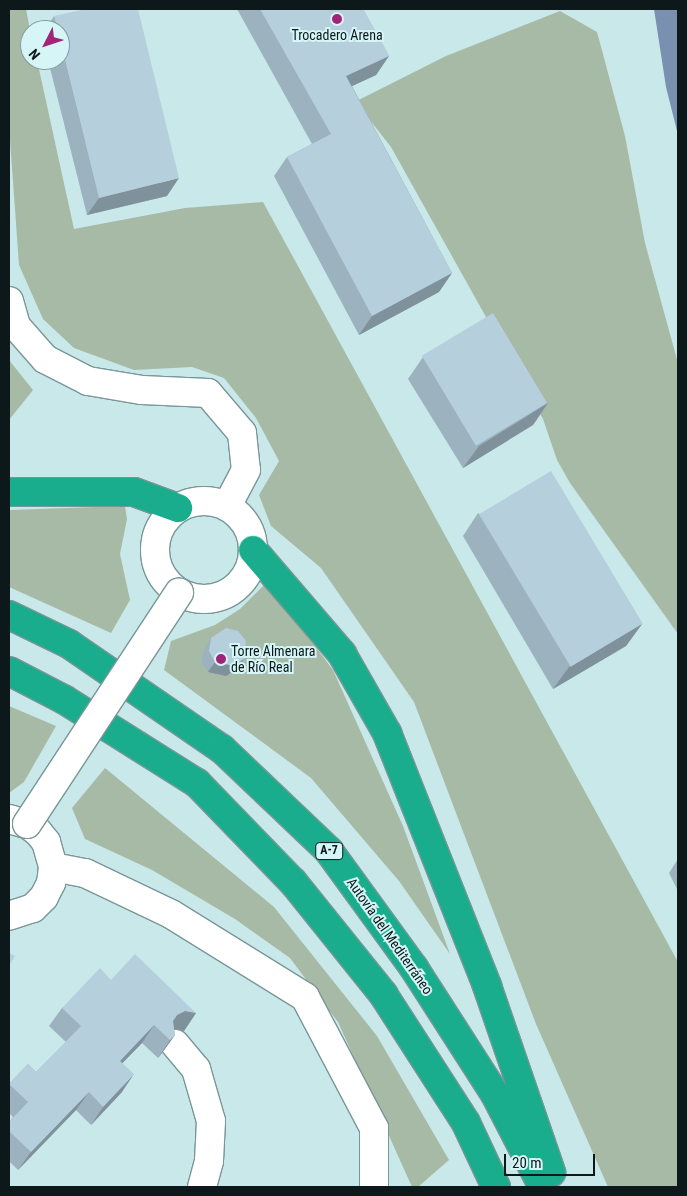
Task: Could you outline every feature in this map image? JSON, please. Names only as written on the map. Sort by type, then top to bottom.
[{"type":"highway","points":[[9,492],[134,492],[178,508]]},
{"type":"highway","points":[[253,550],[342,654],[387,733],[487,986],[556,1187]]},
{"type":"highway","name":"Autovía del Mediterráneo","points":[[9,616],[69,644],[222,750],[329,851],[414,968],[490,1086],[543,1187]]},
{"type":"highway","points":[[9,671],[65,700],[196,783],[294,882],[384,994],[466,1124],[496,1187]]},
{"type":"street","points":[[9,301],[16,326],[45,359],[88,381],[142,390],[208,393],[242,433],[246,470],[227,506]]},
{"type":"street","points":[[202,501],[227,506],[246,524],[253,550],[251,564],[235,588],[208,599],[179,593],[166,582],[154,551],[157,534],[166,519],[178,508],[202,501]]},
{"type":"street","points":[[9,916],[33,908],[44,897],[51,883],[53,867],[46,842],[18,822],[179,593]]},
{"type":"street","points":[[53,867],[86,873],[171,914],[305,997],[374,1128],[374,1187]]},
{"type":"street","points":[[175,1044],[196,1069],[211,1121],[209,1161],[202,1187]]},
{"type":"green space","points":[[9,9],[26,9],[28,20],[20,20],[20,70],[39,70],[74,229],[185,208],[263,202],[678,962],[678,1187],[608,1187],[536,1024],[414,702],[321,568],[271,526],[259,495],[279,461],[256,418],[224,378],[192,367],[134,370],[74,348],[43,319],[19,265],[9,126]]},
{"type":"green space","points":[[560,11],[597,32],[625,136],[645,243],[678,363],[678,634],[570,483],[557,460],[543,419],[391,147],[369,119],[317,121],[446,56]]},
{"type":"green space","points":[[9,360],[33,390],[9,420]]},
{"type":"green space","points":[[125,506],[127,519],[120,554],[130,600],[111,633],[9,587],[9,510]]},
{"type":"green space","points":[[267,582],[333,670],[403,826],[450,954],[399,881],[311,778],[164,670],[171,641],[215,625],[240,609]]},
{"type":"green space","points":[[9,706],[56,726],[24,782],[9,793]]},
{"type":"green space","points":[[105,768],[274,907],[377,1036],[449,1160],[418,1187],[412,1187],[338,1022],[290,958],[235,919],[152,870],[85,839],[72,808]]},
{"type":"water","points":[[654,9],[678,9],[678,135],[666,87]]},
{"type":"building","points":[[86,9],[138,9],[179,178],[99,198],[68,70],[70,70],[70,20],[55,20],[54,16]]},
{"type":"building","points":[[260,9],[363,9],[389,56],[346,76],[452,273],[372,316],[287,157],[331,134]]},
{"type":"building","points":[[493,313],[547,403],[476,446],[422,356]]},
{"type":"building","points":[[551,471],[643,624],[571,667],[479,514]]},
{"type":"building","points":[[226,628],[238,631],[246,641],[244,659],[234,666],[215,662],[209,651],[211,638]]},
{"type":"building","points":[[9,953],[15,956],[9,966]]},
{"type":"building","points":[[135,954],[196,1013],[185,1011],[177,1015],[173,1021],[175,1035],[170,1040],[154,1025],[120,1061],[134,1074],[103,1107],[89,1092],[31,1152],[9,1131],[9,1122],[28,1102],[9,1084],[28,1064],[36,1072],[81,1026],[62,1008],[100,968],[111,980]]},
{"type":"place","name":"Trocadero Arena","points":[[337,19]]},
{"type":"place","name":"Torre Almenara de Río Real","points":[[221,659]]}]
